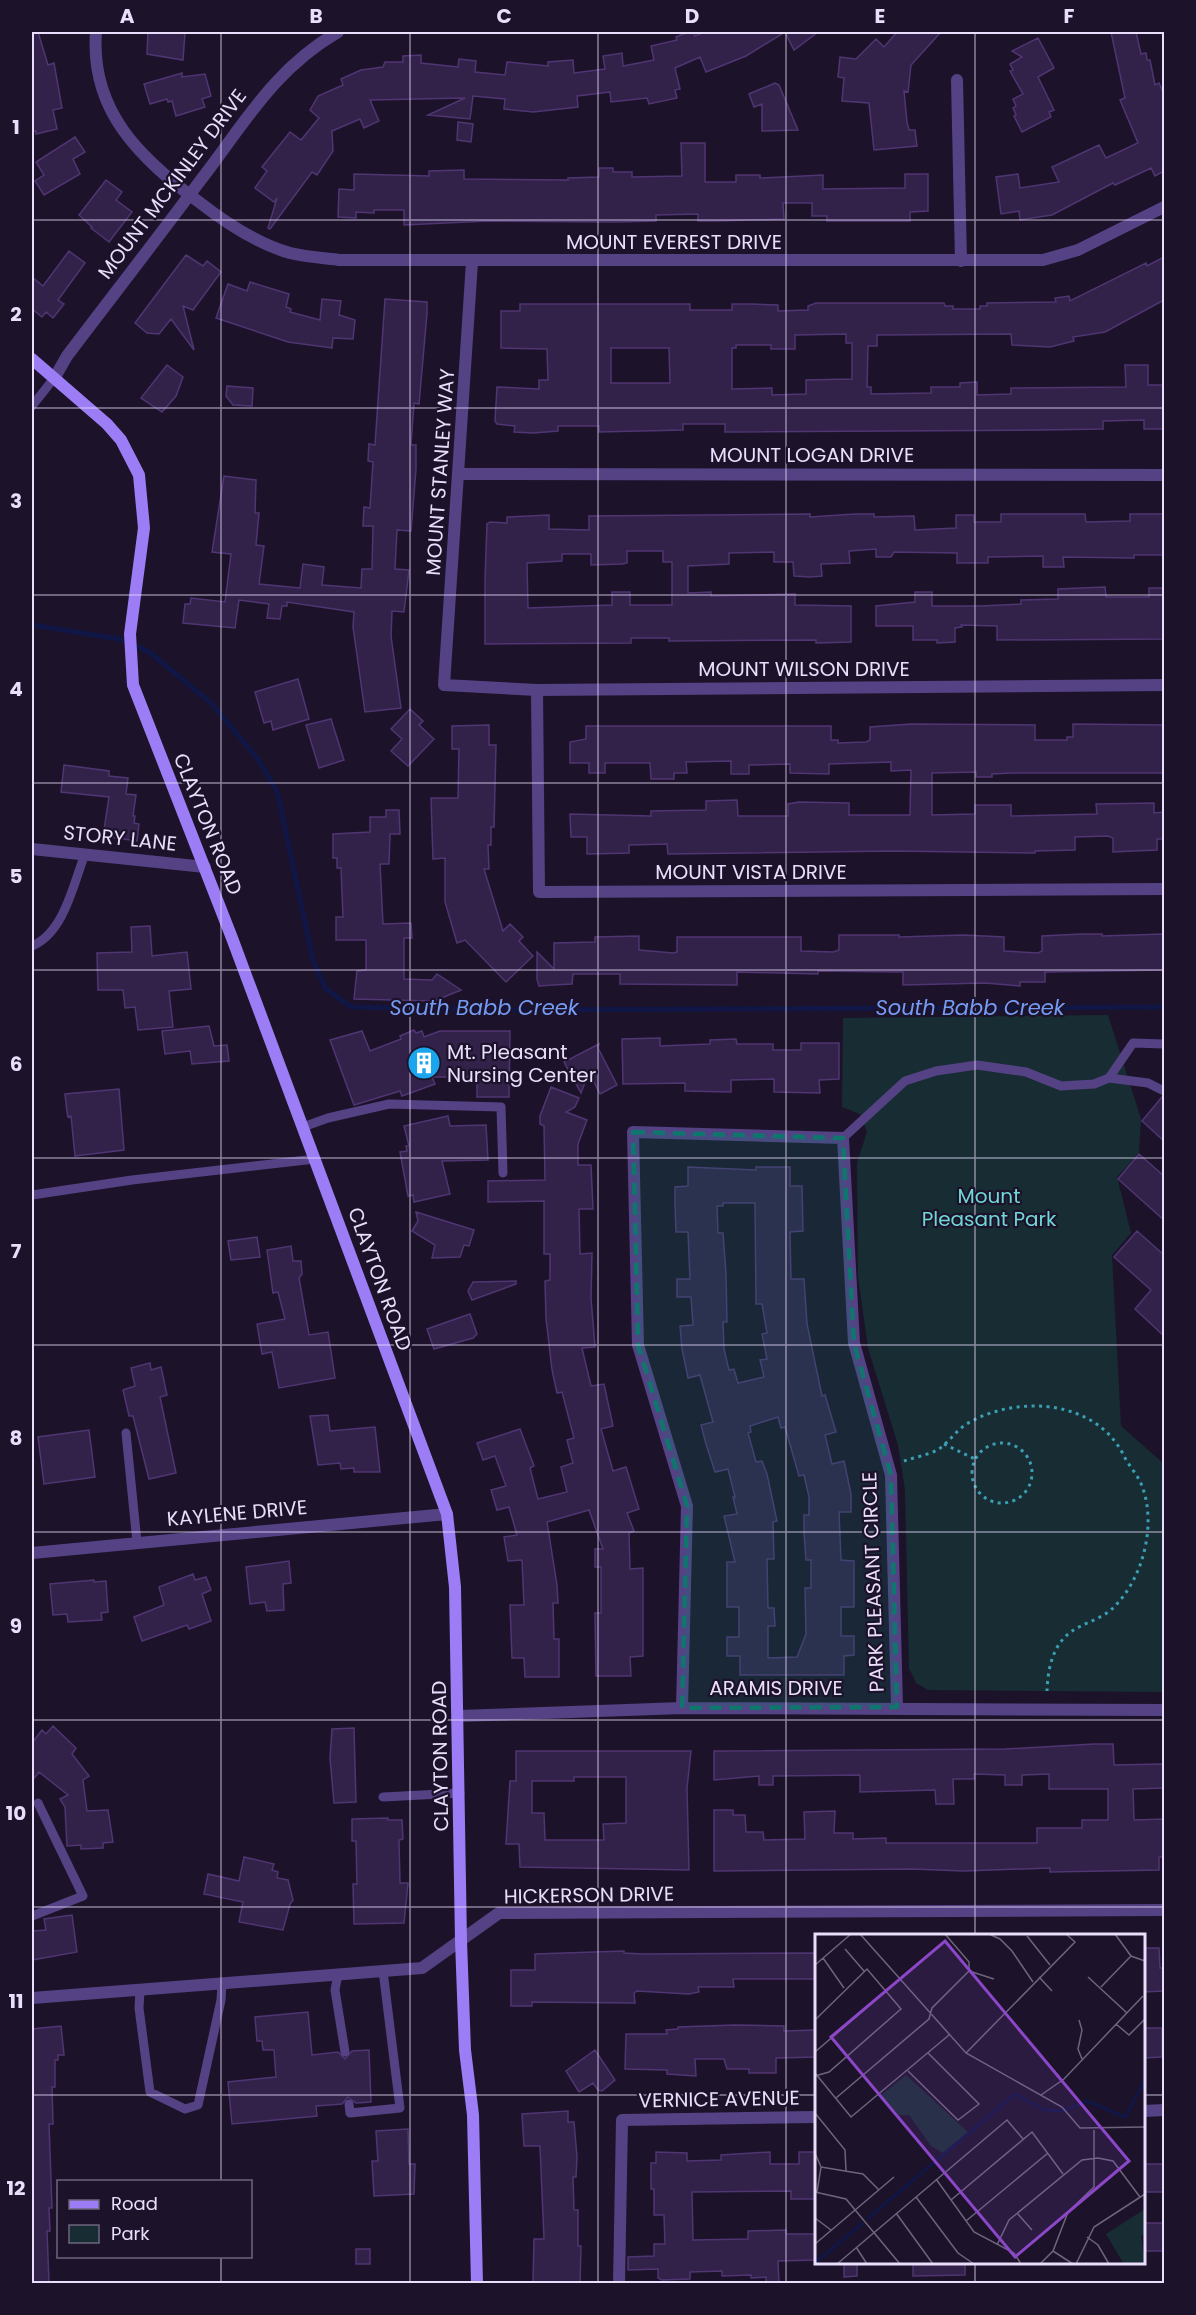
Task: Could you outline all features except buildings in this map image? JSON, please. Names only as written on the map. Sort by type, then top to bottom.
[{"type":"street","name":"MOUNT EVEREST DRIVE","points":[[96,32],[99,83],[114,117],[136,149],[189,195],[245,234],[289,253],[340,260],[472,262],[1042,260],[1078,250],[1164,207]]},
{"type":"street","name":"MOUNT MCKINLEY DRIVE","points":[[55,377],[67,356],[266,90],[300,57],[338,32]]},
{"type":"street","points":[[957,80],[961,261]]},
{"type":"street","name":"MOUNT STANLEY WAY","points":[[444,685],[460,474],[472,262]]},
{"type":"street","name":"CLAYTON ROAD","points":[[32,359],[107,424],[127,449],[139,475],[144,528],[130,634],[133,685],[303,1127],[447,1514],[455,1587],[459,1716],[461,1941],[465,2050],[473,2115],[477,2283]]},
{"type":"street","name":"MOUNT LOGAN DRIVE","points":[[460,474],[1164,475]]},
{"type":"street","name":"MOUNT WILSON DRIVE","points":[[444,685],[537,690],[1164,685]]},
{"type":"street","name":"MOUNT VISTA DRIVE","points":[[537,690],[539,892],[1164,889]]},
{"type":"street","name":"STORY LANE","points":[[32,849],[204,867]]},
{"type":"street","points":[[682,1708],[687,1506],[638,1345],[633,1132],[843,1138]]},
{"type":"street","name":"PARK PLEASANT CIRCLE","points":[[843,1138],[854,1343],[891,1475],[897,1707]]},
{"type":"street","name":"KAYLENE DRIVE","points":[[32,1552],[447,1514]]},
{"type":"street","name":"ARAMIS DRIVE","points":[[459,1716],[682,1708],[897,1707],[1164,1710]]},
{"type":"street","name":"HICKERSON DRIVE","points":[[32,1998],[422,1968],[499,1914],[1164,1910]]},
{"type":"street","points":[[1145,2111],[1164,2110]]},
{"type":"street","name":"VERNICE AVENUE","points":[[619,2283],[622,2120],[815,2117]]},
{"type":"lane","points":[[32,406],[55,377]]},
{"type":"lane","points":[[32,946],[44,941],[55,929],[85,854]]},
{"type":"lane","points":[[1109,1078],[1133,1043],[1164,1044]]},
{"type":"lane","points":[[843,1138],[905,1081],[936,1071],[977,1065],[1026,1072],[1061,1086],[1094,1084],[1109,1078],[1148,1083],[1164,1091]]},
{"type":"lane","points":[[303,1127],[328,1118],[388,1104],[501,1107],[503,1173]]},
{"type":"lane","points":[[32,1195],[132,1180],[315,1159]]},
{"type":"lane","points":[[126,1433],[137,1542]]},
{"type":"lane","points":[[383,1797],[460,1793]]},
{"type":"lane","points":[[32,1916],[83,1896],[38,1803]]},
{"type":"lane","points":[[349,2104],[350,2114],[400,2108],[383,1971]]},
{"type":"lane","points":[[338,1974],[335,1990],[345,2052]]},
{"type":"lane","points":[[140,1989],[139,2008],[150,2092],[185,2109],[198,2105],[221,2000],[222,1983]]},
{"type":"path","points":[[904,1461],[929,1453],[944,1444],[968,1423],[1004,1408],[1026,1406],[1067,1411],[1090,1420],[1103,1429],[1142,1485],[1148,1521],[1142,1563],[1112,1609],[1077,1628],[1053,1653],[1048,1668],[1047,1691]]},
{"type":"path","points":[[1008,1443],[1017,1446],[1030,1460],[1033,1470],[1028,1489],[1012,1502],[992,1502],[976,1489],[972,1479],[975,1459],[988,1445],[1008,1443]]},
{"type":"path","points":[[944,1444],[975,1459]]},
{"type":"highlighted area","points":[[633,1132],[843,1138],[854,1343],[891,1475],[897,1707],[682,1708],[687,1506],[638,1345]]},
{"type":"green space","name":"Mount Pleasant Park","points":[[1108,1015],[1141,1119],[1139,1153],[1117,1177],[1131,1233],[1112,1255],[1121,1426],[1164,1464],[1164,1692],[928,1690],[916,1683],[909,1668],[905,1490],[898,1445],[868,1348],[858,1277],[857,1163],[867,1132],[860,1114],[842,1107],[843,1018]]},
{"type":"waterway","name":"South Babb Creek","points":[[32,625],[119,639],[148,651],[211,703],[257,758],[277,791],[313,960],[325,988],[351,1007],[514,1010],[1164,1007]]},
{"type":"place","name":"Mt. Pleasant Nursing Center","points":[[424,1063]]}]
